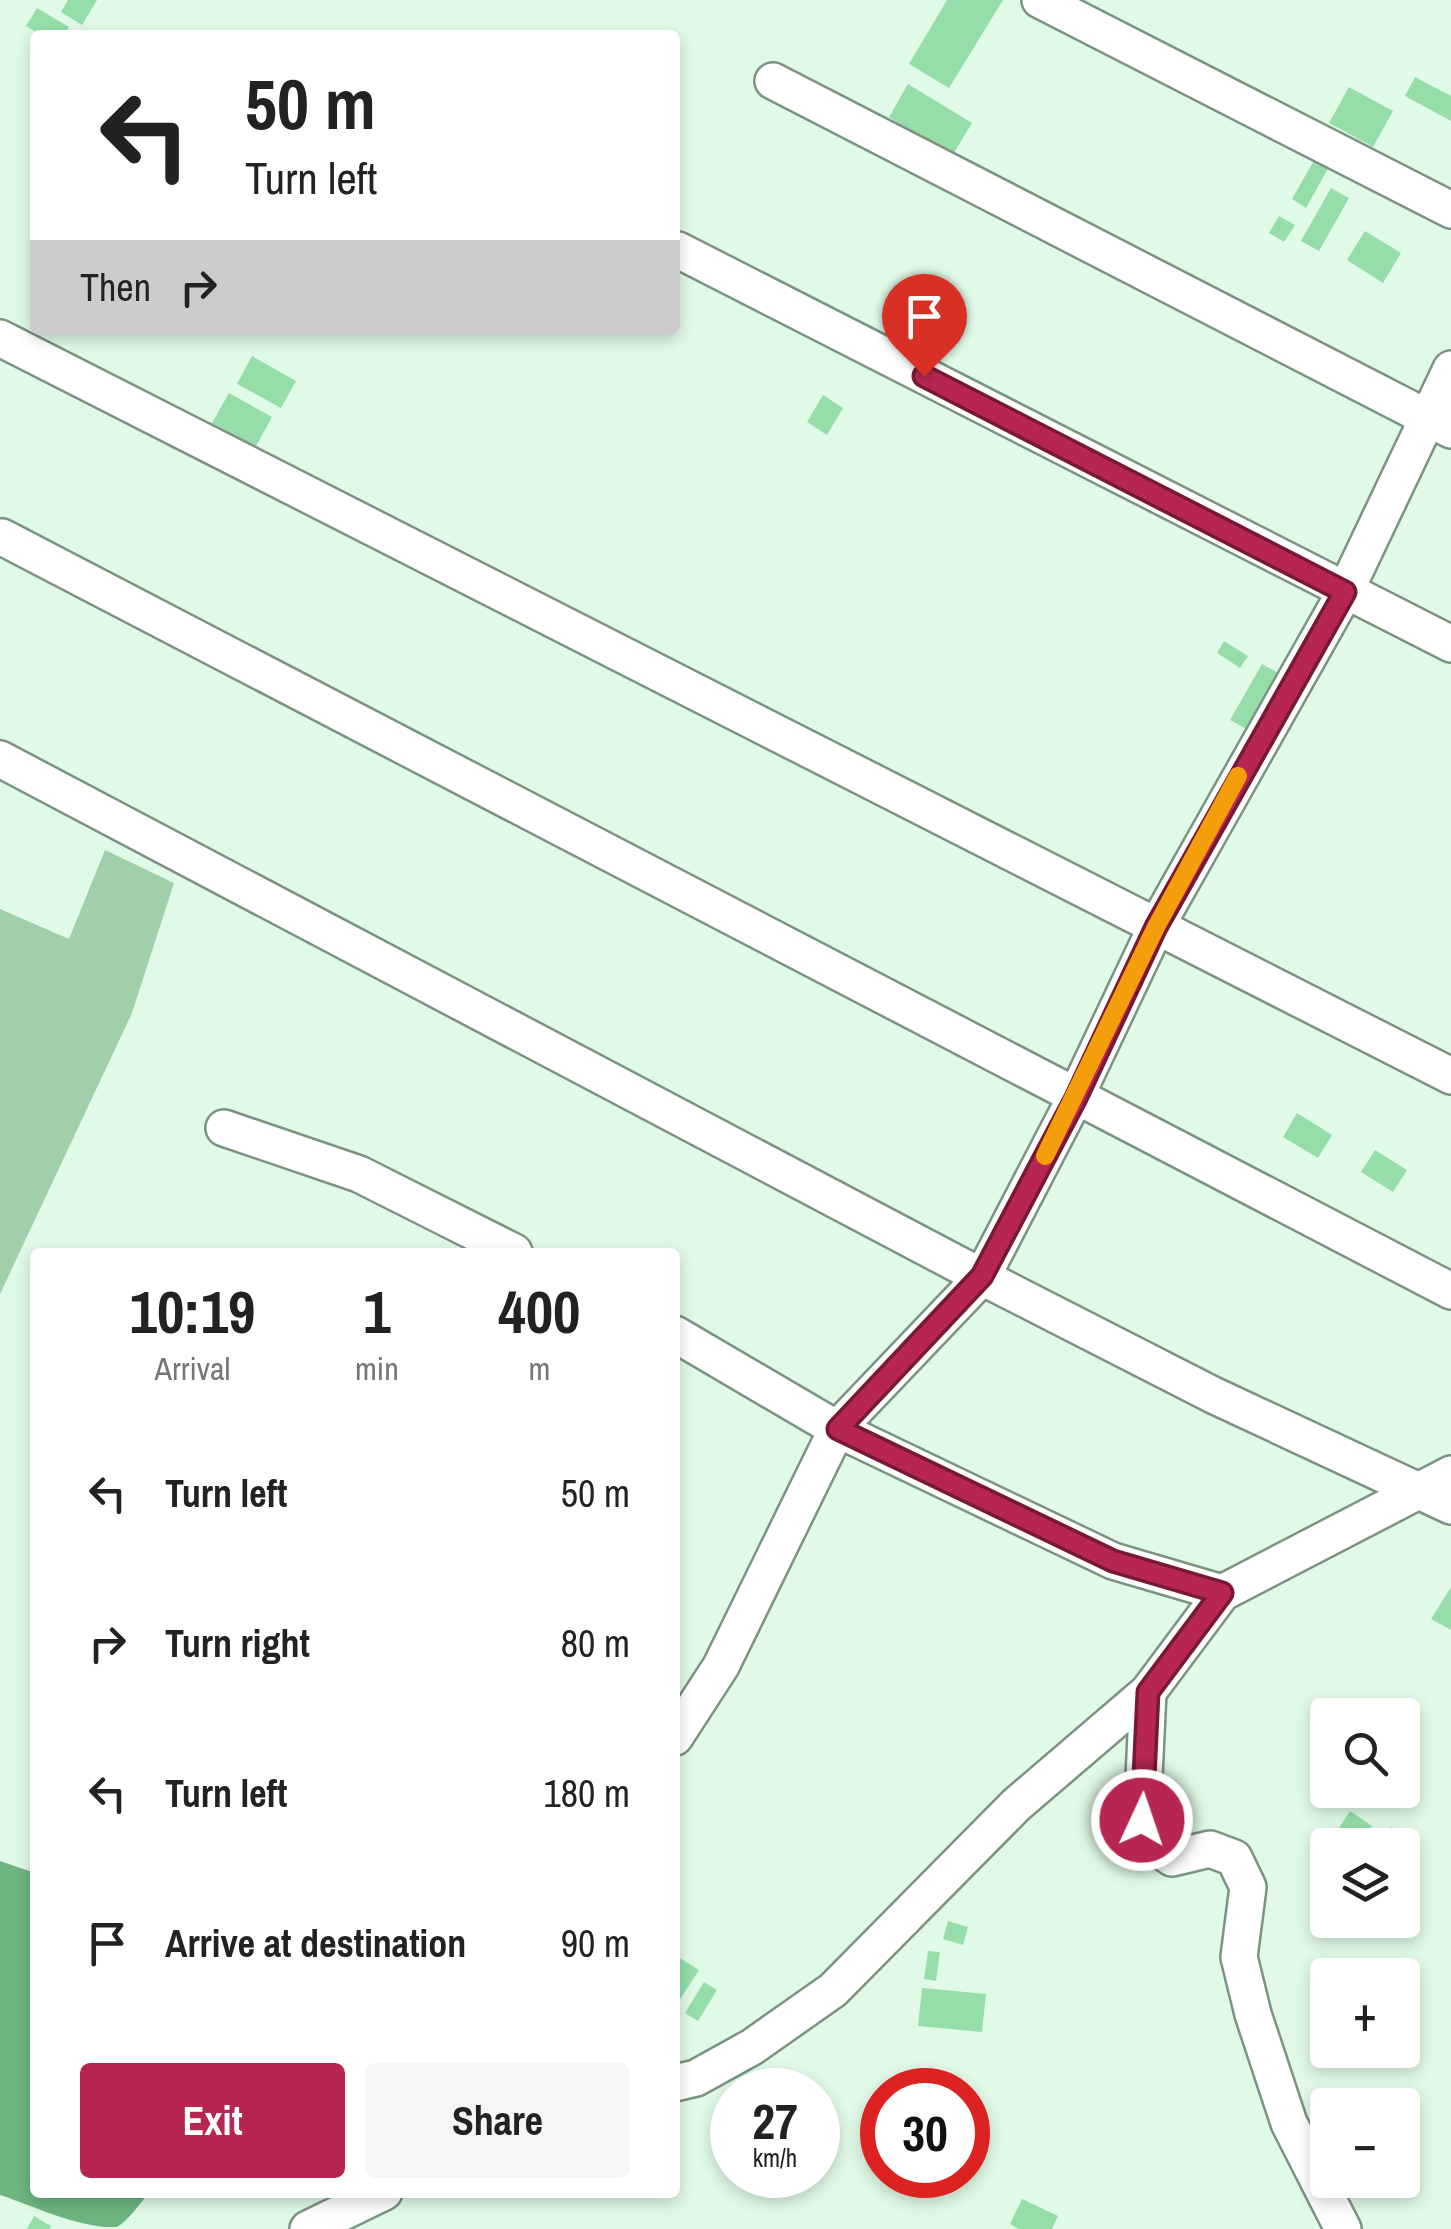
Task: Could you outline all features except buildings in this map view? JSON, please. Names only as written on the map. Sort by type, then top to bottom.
[{"type":"street","points":[[1040,0],[1451,210]]},
{"type":"street","points":[[773,81],[1439,424]]},
{"type":"street","points":[[680,251],[1451,644]]},
{"type":"street","points":[[0,338],[1451,1076]]},
{"type":"street","points":[[680,1729],[721,1666],[838,1429],[982,1276],[1076,1098],[1156,927],[1439,424],[1451,369]]},
{"type":"street","points":[[2,538],[1451,1291]]},
{"type":"street","points":[[0,759],[1213,1395],[1451,1506]]},
{"type":"street","points":[[224,1128],[359,1174],[506,1248]]},
{"type":"street","points":[[680,1337],[838,1429],[1113,1561],[1222,1593]]},
{"type":"street","points":[[680,2082],[696,2078],[752,2047],[833,1990],[1016,1805],[1148,1692],[1222,1593],[1416,1488],[1451,1474]]},
{"type":"street","points":[[1148,1692],[1142,1820],[1147,1840],[1172,1858],[1210,1849],[1234,1858],[1248,1887],[1240,1957],[1253,2014],[1289,2123],[1343,2229]]},
{"type":"street","points":[[308,2229],[372,2198]]},
{"type":"shaded area","points":[[105,850],[174,883],[132,1013],[0,1294],[0,909],[69,939]]},
{"type":"shaded area","points":[[0,1861],[30,1871],[30,2198],[145,2198],[117,2227],[103,2227],[73,2221],[0,2195]]},
{"type":"slow traffic","points":[[1045,1156],[1156,927],[1238,776]]},
{"type":"route","points":[[924,376],[1345,592],[1156,927],[1076,1098],[982,1276],[838,1429],[1113,1561],[1222,1593],[1148,1692],[1142,1820]]}]
